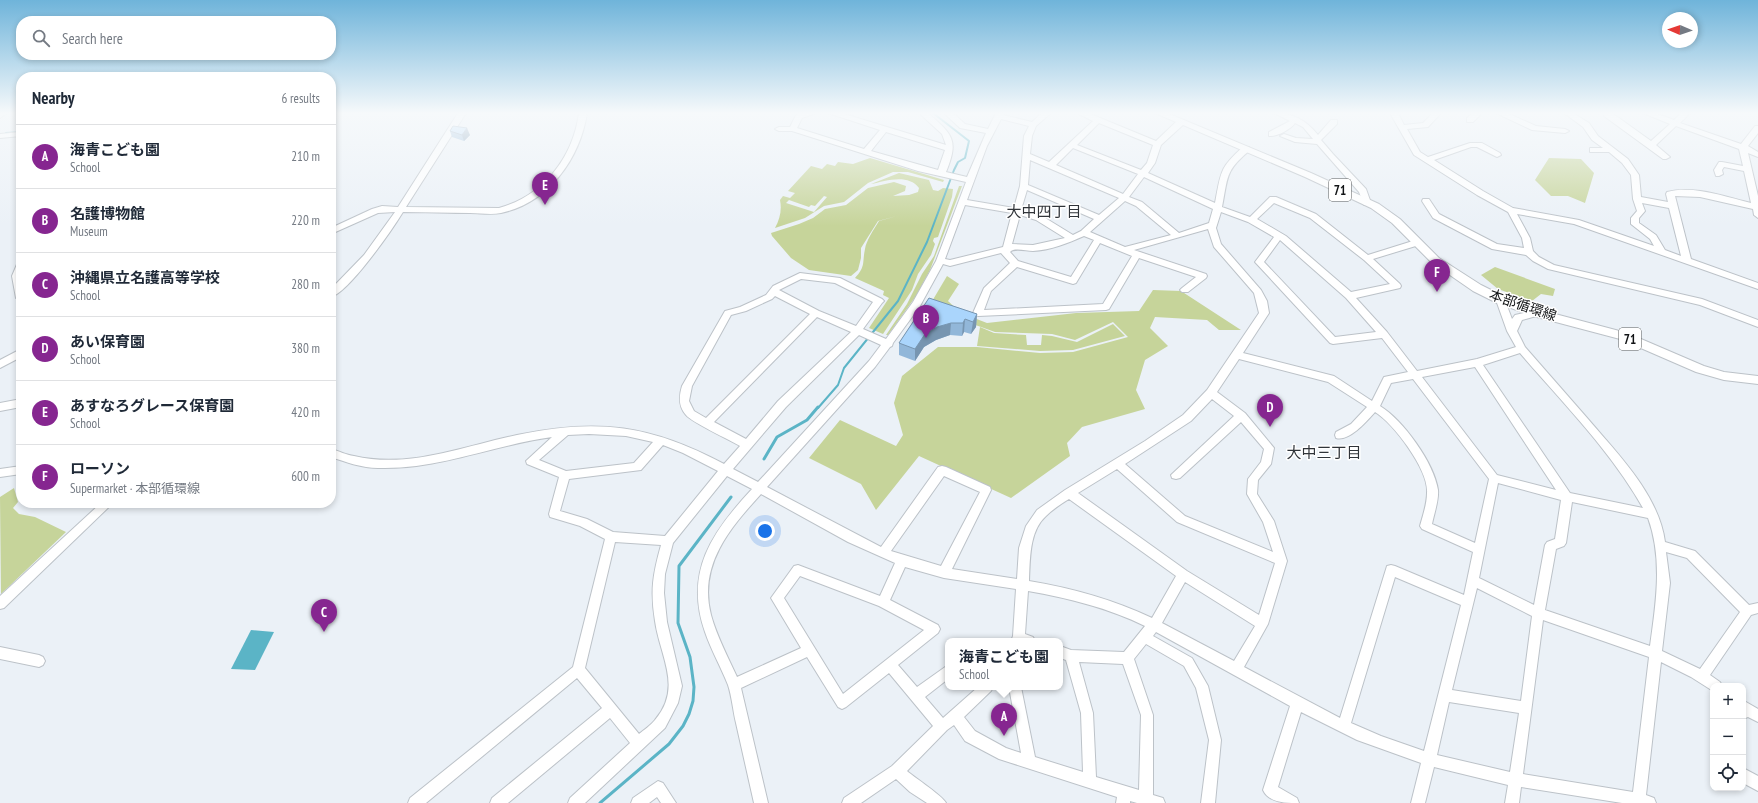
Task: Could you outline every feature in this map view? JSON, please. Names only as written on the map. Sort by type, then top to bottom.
[{"type":"main road","name":"本部循環線","points":[[1249,150],[1367,203],[1396,221],[1416,243],[1435,260],[1455,274],[1501,300],[1537,313],[1623,336],[1700,369],[1724,376],[1758,380]]},
{"type":"street","points":[[336,289],[368,255],[400,209],[436,150]]},
{"type":"street","points":[[336,229],[344,227],[370,212],[382,209],[500,211],[519,205],[535,195],[556,176],[572,150]]},
{"type":"street","points":[[861,150],[966,180]]},
{"type":"street","points":[[944,175],[950,150]]},
{"type":"street","points":[[761,803],[734,685],[705,614],[703,581],[712,549],[723,530],[889,344],[917,304],[940,261],[963,202],[966,180],[980,150]]},
{"type":"street","points":[[1026,150],[1024,186],[1005,253],[1015,263],[1073,282],[1098,240]]},
{"type":"street","points":[[1051,165],[1066,150]]},
{"type":"street","points":[[1085,150],[1144,174],[1218,208],[1251,220],[1278,236],[1349,296],[1384,334],[1417,375],[1494,478],[1567,497],[1652,514]]},
{"type":"street","points":[[940,261],[950,263],[1013,247],[1044,246],[1060,243],[1084,233],[1125,197],[1144,174],[1151,163],[1155,150]]},
{"type":"street","points":[[1022,638],[1021,584],[1025,548],[1032,526],[1041,512],[1187,418],[1211,393],[1264,313],[1262,301],[1258,292],[1217,245],[1212,228],[1218,208],[1225,171],[1233,160],[1244,150]]},
{"type":"street","points":[[1327,150],[1363,191],[1367,203]]},
{"type":"street","points":[[1416,150],[1427,160],[1511,210],[1576,222],[1758,286]]},
{"type":"street","points":[[1427,160],[1453,150]]},
{"type":"street","points":[[1489,150],[1497,155]]},
{"type":"street","points":[[1611,150],[1625,161],[1635,176],[1637,199],[1641,211],[1634,218],[1635,224],[1653,237],[1661,251]]},
{"type":"street","points":[[1658,150],[1666,157]]},
{"type":"street","points":[[1687,260],[1670,194],[1681,192],[1757,211],[1756,192],[1744,150]]},
{"type":"street","points":[[1026,155],[1139,204],[1178,236]]},
{"type":"street","points":[[1719,174],[1718,170],[1722,164],[1748,169]]},
{"type":"street","points":[[1024,186],[1101,219]]},
{"type":"street","points":[[1251,220],[1273,199],[1313,216],[1367,258],[1397,286],[1349,296]]},
{"type":"street","points":[[1637,199],[1673,206]]},
{"type":"street","points":[[1426,201],[1436,216],[1495,247],[1529,252]]},
{"type":"street","points":[[963,202],[1017,212],[1039,218],[1072,238]]},
{"type":"street","points":[[1511,210],[1526,238],[1529,252],[1536,259],[1551,267],[1702,302],[1756,321]]},
{"type":"street","points":[[1124,250],[1213,225]]},
{"type":"street","points":[[1084,233],[1124,250],[1203,276],[1186,290]]},
{"type":"street","points":[[1278,236],[1259,262],[1333,341],[1384,334]]},
{"type":"street","points":[[1367,258],[1416,243]]},
{"type":"street","points":[[1015,263],[986,290],[978,313],[1026,312],[1078,307],[1106,307],[1136,254]]},
{"type":"street","points":[[575,803],[660,724],[674,699],[676,686],[661,622],[658,593],[659,574],[668,540],[748,445],[782,404],[861,332],[880,300],[837,280],[800,276],[788,280],[773,291],[769,297],[743,309],[728,313],[687,386],[683,398],[685,407],[690,414],[748,445]]},
{"type":"street","points":[[773,291],[816,313],[889,344]]},
{"type":"street","points":[[336,455],[365,464],[402,464],[436,459],[513,439],[565,432],[618,431],[661,440],[695,454],[902,561],[944,573],[1055,590],[1100,602],[1154,625],[1363,735],[1429,759],[1516,780],[1642,802],[1664,583],[1658,530],[1652,514],[1632,479],[1613,454],[1522,349],[1512,331],[1501,300]]},
{"type":"street","points":[[707,423],[816,313]]},
{"type":"street","points":[[1512,331],[1518,317],[1537,313]]},
{"type":"street","points":[[1340,435],[1355,427],[1375,406],[1387,380],[1477,363],[1522,349]]},
{"type":"street","points":[[0,364],[16,355]]},
{"type":"street","points":[[1236,355],[1331,378],[1375,406],[1402,432],[1428,471],[1433,492],[1426,526],[1480,550]]},
{"type":"street","points":[[1477,363],[1567,497],[1560,543],[1551,545],[1538,613],[1512,803]]},
{"type":"street","points":[[1211,393],[1241,416],[1268,448],[1266,464],[1253,480],[1252,494],[1268,521],[1280,561],[1262,624],[1237,668]]},
{"type":"street","points":[[0,407],[16,404]]},
{"type":"street","points":[[1176,475],[1241,416]]},
{"type":"street","points":[[565,432],[531,461],[565,475],[637,467],[661,440]]},
{"type":"street","points":[[1117,463],[1181,519],[1280,561]]},
{"type":"street","points":[[884,553],[942,470],[986,490],[944,573]]},
{"type":"street","points":[[0,473],[16,471]]},
{"type":"street","points":[[565,475],[554,514],[583,522],[611,537],[668,540]]},
{"type":"street","points":[[1418,803],[1473,581],[1494,478]]},
{"type":"street","points":[[1069,493],[1183,576],[1262,624]]},
{"type":"street","points":[[0,604],[103,508]]},
{"type":"street","points":[[415,803],[578,670],[611,537]]},
{"type":"street","points":[[1660,545],[1690,554],[1752,609],[1702,676]]},
{"type":"street","points":[[883,602],[902,561]]},
{"type":"street","points":[[798,570],[883,602],[934,629],[842,703],[809,650],[777,598],[798,570]]},
{"type":"street","points":[[1344,726],[1391,570],[1468,602]]},
{"type":"street","points":[[1127,658],[1154,625],[1183,576]]},
{"type":"street","points":[[1473,581],[1538,613],[1656,653],[1702,676],[1712,683]]},
{"type":"street","points":[[1144,637],[1188,662],[1202,686],[1215,740],[1208,803]]},
{"type":"street","points":[[734,685],[809,650]]},
{"type":"street","points":[[0,653],[39,661]]},
{"type":"street","points":[[1090,780],[1087,713],[1066,654],[1127,658]]},
{"type":"street","points":[[956,716],[970,736],[1004,754],[1090,780],[1124,797],[1152,801],[1146,715],[1136,680],[1127,658]]},
{"type":"street","points":[[889,664],[942,726]]},
{"type":"street","points":[[578,670],[638,744]]},
{"type":"street","points":[[916,696],[945,673]]},
{"type":"street","points":[[849,803],[897,771],[942,726],[956,716],[984,690]]},
{"type":"street","points":[[1016,690],[1029,762]]},
{"type":"street","points":[[1444,695],[1526,708]]},
{"type":"street","points":[[1292,803],[1270,790],[1298,702]]},
{"type":"street","points":[[497,803],[611,709]]},
{"type":"street","points":[[1746,710],[1758,716]]},
{"type":"street","points":[[897,771],[915,787],[939,803]]},
{"type":"street","points":[[1746,777],[1758,784]]},
{"type":"street","points":[[638,803],[658,788],[669,803]]},
{"type":"green space","points":[[870,158],[944,180],[943,182],[908,172],[893,172],[868,183],[844,202],[824,206],[805,218],[775,228],[780,214],[780,200],[783,196],[790,198],[795,193],[788,191],[811,166],[822,169],[827,164],[835,166],[838,162],[853,164]],"holes":[[[824,196],[827,197],[814,212],[786,203],[789,200],[809,207],[811,205],[815,206]]]},
{"type":"green space","points":[[1549,158],[1581,159],[1594,173],[1585,203],[1568,196],[1551,196],[1535,180]]},
{"type":"green space","points":[[899,173],[929,180],[933,190],[938,191],[943,188],[953,189],[952,197],[938,237],[934,238],[933,241],[935,244],[931,255],[918,274],[912,290],[883,334],[869,328],[889,298],[883,295],[884,291],[855,278],[863,264],[867,242],[879,221],[897,216],[878,221],[861,248],[861,258],[858,270],[851,276],[809,270],[791,258],[771,233],[813,218],[825,209],[846,205],[868,188],[894,182],[906,186],[905,191],[893,196],[909,195],[918,192],[919,188],[914,183],[903,179],[871,184]]},
{"type":"green space","points":[[959,186],[962,186],[930,270],[916,296],[888,335],[886,335],[907,304],[922,274],[934,256]]},
{"type":"green space","points":[[1495,267],[1555,289],[1553,296],[1541,294],[1532,301],[1498,289],[1481,275]]},
{"type":"green space","points":[[947,276],[959,284],[948,301],[961,313],[987,323],[1076,313],[1139,311],[1153,290],[1181,291],[1241,330],[1219,330],[1207,320],[1155,317],[1150,328],[1168,346],[1145,360],[1136,390],[1145,409],[1082,427],[1067,443],[1070,456],[1011,498],[919,456],[876,510],[861,484],[809,458],[840,420],[896,446],[903,435],[894,403],[902,376],[938,347],[977,347],[1040,353],[1073,352],[1128,337],[1113,322],[1075,340],[1052,334],[995,332],[928,308]]},
{"type":"green space","points":[[1113,324],[1125,336],[1073,350],[1040,351],[977,346],[980,327],[994,333],[1026,335],[1027,345],[1041,345],[1042,335],[1077,342]]},
{"type":"green space","points":[[14,488],[16,504],[13,508],[19,514],[35,517],[66,532],[1,594],[0,497]]},
{"type":"water","points":[[251,630],[274,632],[255,670],[231,669]]},
{"type":"building","points":[[929,298],[977,314],[973,322],[965,319],[963,323],[951,323],[937,327],[925,334],[915,349],[899,343]]},
{"type":"waterway","points":[[818,408],[838,385],[844,368],[898,301],[927,242],[954,170],[958,162],[965,158],[967,150]]},
{"type":"waterway","points":[[764,459],[777,437],[807,420],[818,407]]},
{"type":"waterway","points":[[600,803],[669,744],[683,726],[689,714],[693,701],[694,687],[690,657],[678,623],[679,566],[731,497]]},
{"type":"place","name":"あすなろグレース保育園","points":[[545,205]]},
{"type":"place","name":"ローソン","points":[[1437,292]]},
{"type":"place","name":"名護博物館","points":[[926,338]]},
{"type":"place","name":"あい保育園","points":[[1270,427]]},
{"type":"place","name":"沖縄県立名護高等学校","points":[[324,632]]},
{"type":"place","name":"海青こども園","points":[[1004,736]]},
{"type":"district","name":"大中四丁目","points":[[1044,212]]},
{"type":"district","name":"大中三丁目","points":[[1324,453]]}]
